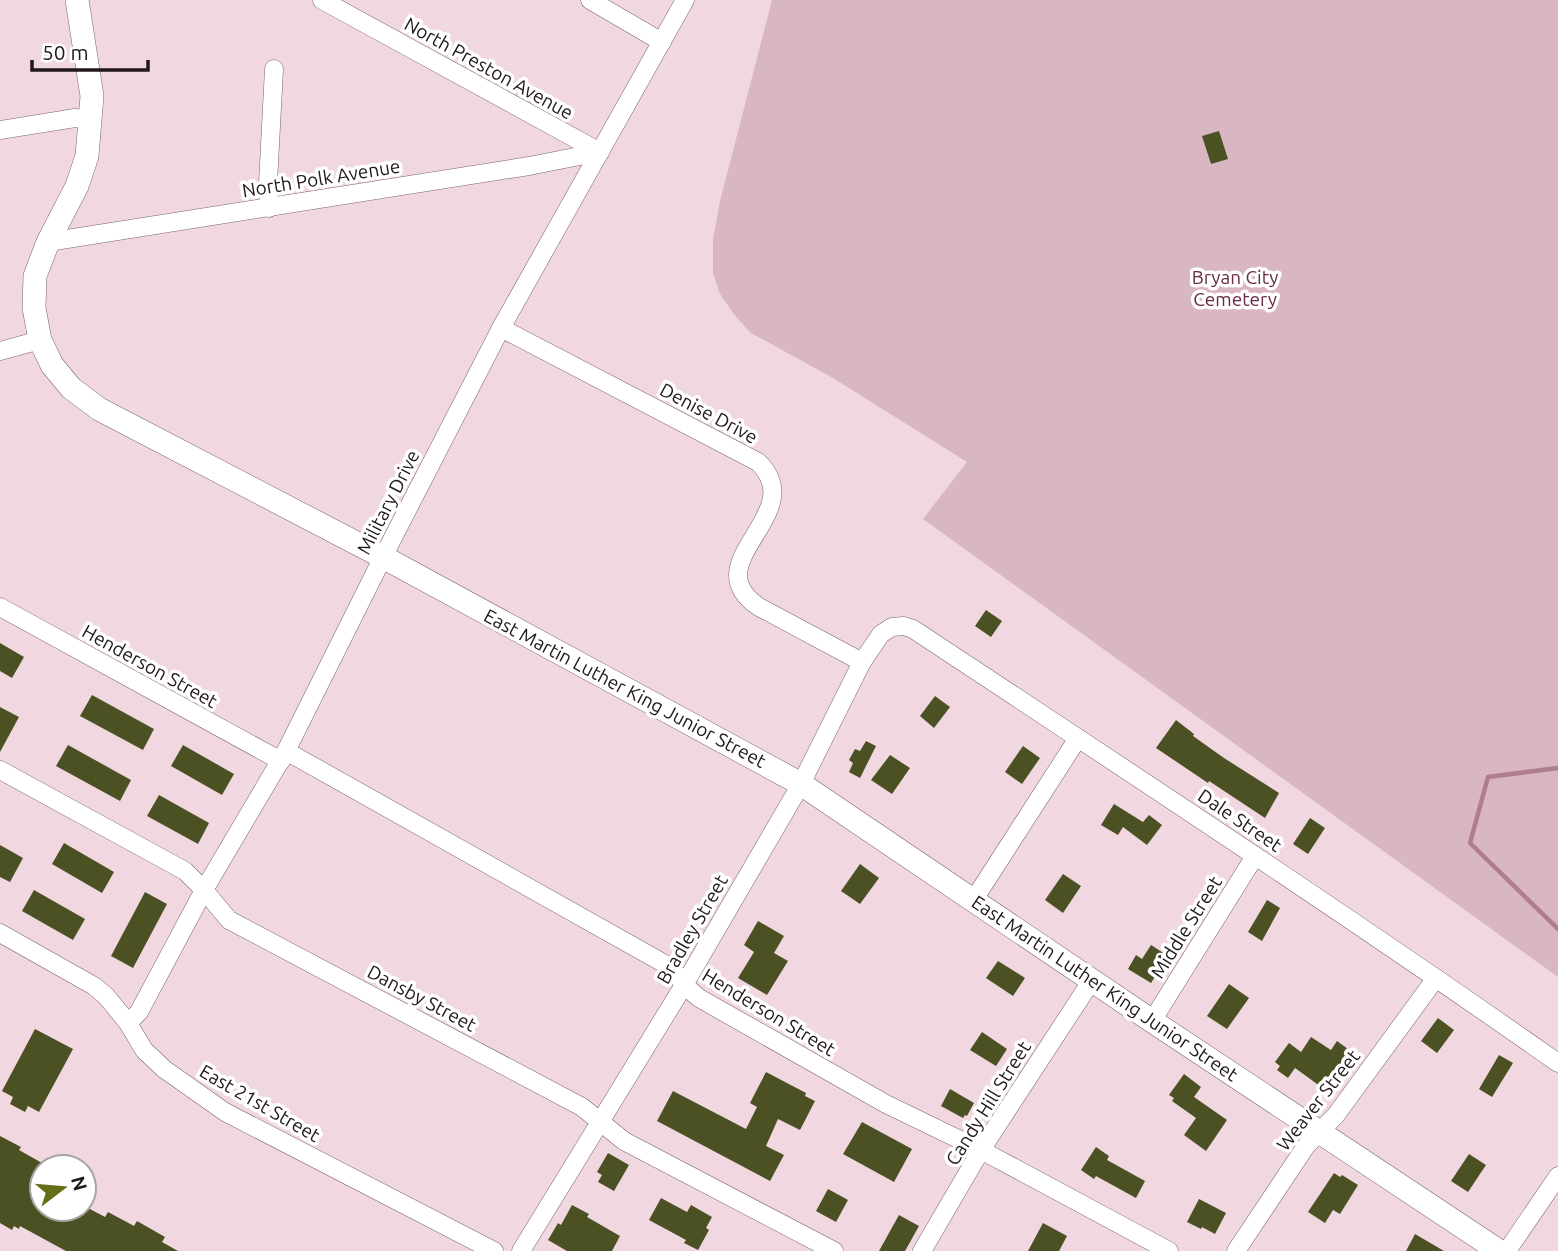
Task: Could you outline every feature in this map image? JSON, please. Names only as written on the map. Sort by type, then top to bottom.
[{"type":"street","name":"East Martin Luther King Junior Street","points":[[77,0],[92,96],[87,156],[77,186],[48,242],[35,276],[34,308],[40,340],[52,365],[71,388],[99,409],[383,557],[801,783],[973,901],[1499,1251]]},
{"type":"street","name":"North Preston Avenue","points":[[322,0],[600,152]]},
{"type":"street","points":[[590,0],[662,42]]},
{"type":"street","name":"Military Drive","points":[[128,1023],[139,1012],[204,890],[283,756],[501,328],[685,0]]},
{"type":"street","points":[[269,208],[274,69]]},
{"type":"street","points":[[0,130],[75,118],[91,120]]},
{"type":"street","name":"North Polk Avenue","points":[[48,242],[529,166],[600,152]]},
{"type":"street","name":"Denise Drive","points":[[501,328],[758,462],[770,479],[772,496],[770,508],[738,570],[737,578],[741,590],[747,599],[759,607],[862,662]]},
{"type":"street","points":[[0,351],[40,340]]},
{"type":"street","name":"Henderson Street","points":[[0,607],[283,756],[672,968],[684,985],[699,998],[886,1104],[981,1150],[1169,1251]]},
{"type":"street","name":"Dale Street","points":[[892,627],[904,626],[913,629],[1255,856],[1558,1063]]},
{"type":"street","name":"Bradley Street","points":[[521,1251],[684,985],[801,783],[862,662],[881,634],[892,627]]},
{"type":"street","points":[[973,901],[1078,738]]},
{"type":"street","name":"Dansby Street","points":[[0,770],[185,870],[229,920],[582,1107],[624,1141],[834,1251]]},
{"type":"street","name":"Middle Street","points":[[1152,1021],[1255,856]]},
{"type":"street","name":"East 21st Street","points":[[0,933],[94,986],[128,1023],[144,1050],[164,1069],[225,1112],[494,1251]]},
{"type":"street","name":"Weaver Street","points":[[1236,1251],[1306,1146],[1336,1115],[1436,978]]},
{"type":"street","name":"Candy Hill Street","points":[[922,1251],[981,1150],[1092,980]]},
{"type":"street","points":[[1507,1251],[1558,1176]]},
{"type":"green space","name":"Bryan City Cemetery","points":[[772,0],[1558,0],[1558,977],[923,519],[967,462],[833,378],[751,333],[736,317],[720,294],[713,273],[713,240],[720,201]]},
{"type":"building","points":[[1219,131],[1228,159],[1211,164],[1202,136]]},
{"type":"building","points":[[986,610],[1002,621],[991,637],[975,626]]},
{"type":"building","points":[[0,643],[24,657],[12,678],[0,671]]},
{"type":"building","points":[[92,695],[154,729],[143,750],[80,716]]},
{"type":"building","points":[[935,696],[950,707],[934,728],[920,716]]},
{"type":"building","points":[[0,707],[19,717],[0,752]]},
{"type":"building","points":[[1176,720],[1224,758],[1279,793],[1265,818],[1156,748]]},
{"type":"building","points":[[866,741],[876,746],[860,778],[849,772],[853,763],[849,760],[855,749],[860,751]]},
{"type":"building","points":[[68,745],[131,780],[120,801],[56,766]]},
{"type":"building","points":[[183,745],[234,774],[222,795],[171,766]]},
{"type":"building","points":[[1023,746],[1040,758],[1022,784],[1005,772]]},
{"type":"building","points":[[890,755],[910,768],[892,794],[871,780]]},
{"type":"building","points":[[159,795],[209,823],[198,844],[147,816]]},
{"type":"building","points":[[1114,804],[1143,822],[1149,815],[1162,825],[1147,845],[1123,827],[1118,835],[1101,825]]},
{"type":"building","points":[[1310,818],[1325,828],[1308,854],[1293,844]]},
{"type":"building","points":[[64,843],[114,872],[102,893],[52,864]]},
{"type":"building","points":[[0,845],[23,858],[10,882],[0,877]]},
{"type":"building","points":[[860,864],[879,878],[860,904],[841,891]]},
{"type":"building","points":[[1063,874],[1081,886],[1063,913],[1045,900]]},
{"type":"building","points":[[34,890],[85,919],[73,940],[22,911]]},
{"type":"building","points":[[145,892],[167,904],[133,968],[111,956]]},
{"type":"building","points":[[1267,900],[1280,908],[1262,941],[1248,932]]},
{"type":"building","points":[[758,921],[784,936],[774,953],[788,961],[767,995],[738,978],[754,952],[744,945]]},
{"type":"building","points":[[1151,945],[1168,956],[1151,983],[1128,969],[1136,955],[1142,959]]},
{"type":"building","points":[[998,961],[1025,978],[1013,996],[986,978]]},
{"type":"building","points":[[1229,984],[1249,998],[1227,1029],[1207,1016]]},
{"type":"building","points":[[1438,1018],[1454,1030],[1437,1053],[1421,1041]]},
{"type":"building","points":[[35,1029],[73,1049],[39,1112],[28,1106],[25,1112],[10,1104],[13,1097],[2,1091]]},
{"type":"building","points":[[982,1032],[1007,1049],[996,1066],[970,1050]]},
{"type":"building","points":[[1311,1037],[1331,1050],[1337,1041],[1352,1052],[1324,1089],[1295,1068],[1288,1078],[1277,1070],[1280,1066],[1275,1062],[1289,1043],[1301,1052]]},
{"type":"building","points":[[1499,1055],[1513,1063],[1492,1097],[1479,1089]]},
{"type":"building","points":[[766,1072],[806,1093],[805,1096],[815,1101],[800,1130],[778,1119],[766,1146],[784,1155],[770,1181],[657,1121],[673,1091],[746,1129],[757,1107],[750,1103]]},
{"type":"building","points":[[1184,1074],[1201,1087],[1194,1097],[1227,1120],[1206,1151],[1184,1135],[1196,1118],[1172,1101],[1174,1098],[1169,1095]]},
{"type":"building","points":[[950,1089],[974,1103],[967,1116],[963,1118],[941,1106]]},
{"type":"building","points":[[862,1122],[912,1149],[894,1182],[843,1154]]},
{"type":"building","points":[[0,1136],[21,1147],[19,1150],[28,1155],[28,1223],[98,1223],[98,1213],[105,1217],[108,1212],[134,1226],[137,1221],[165,1237],[162,1242],[178,1251],[66,1251],[20,1226],[19,1229],[14,1226],[12,1230],[0,1223]]},
{"type":"building","points":[[1096,1147],[1109,1156],[1107,1160],[1145,1181],[1136,1198],[1096,1176],[1094,1179],[1081,1170]]},
{"type":"building","points":[[608,1153],[629,1165],[614,1191],[598,1182],[602,1175],[597,1172]]},
{"type":"building","points":[[1469,1154],[1486,1165],[1468,1192],[1451,1181]]},
{"type":"building","points":[[1334,1173],[1358,1185],[1340,1214],[1333,1210],[1325,1223],[1308,1212]]},
{"type":"building","points":[[828,1189],[848,1200],[836,1222],[816,1211]]},
{"type":"building","points":[[661,1198],[687,1212],[691,1205],[712,1217],[706,1228],[709,1230],[698,1250],[684,1243],[686,1240],[649,1220]]},
{"type":"building","points":[[1199,1199],[1226,1213],[1215,1234],[1187,1222]]},
{"type":"building","points":[[572,1205],[620,1236],[612,1251],[567,1251],[548,1240],[558,1223],[561,1225]]},
{"type":"building","points":[[899,1215],[919,1226],[905,1251],[879,1251]]},
{"type":"building","points":[[1043,1223],[1067,1236],[1059,1251],[1028,1251]]},
{"type":"building","points":[[1415,1234],[1444,1251],[1406,1251]]},
{"type":"waterway","points":[[1558,768],[1488,777],[1470,843],[1558,929]]}]
